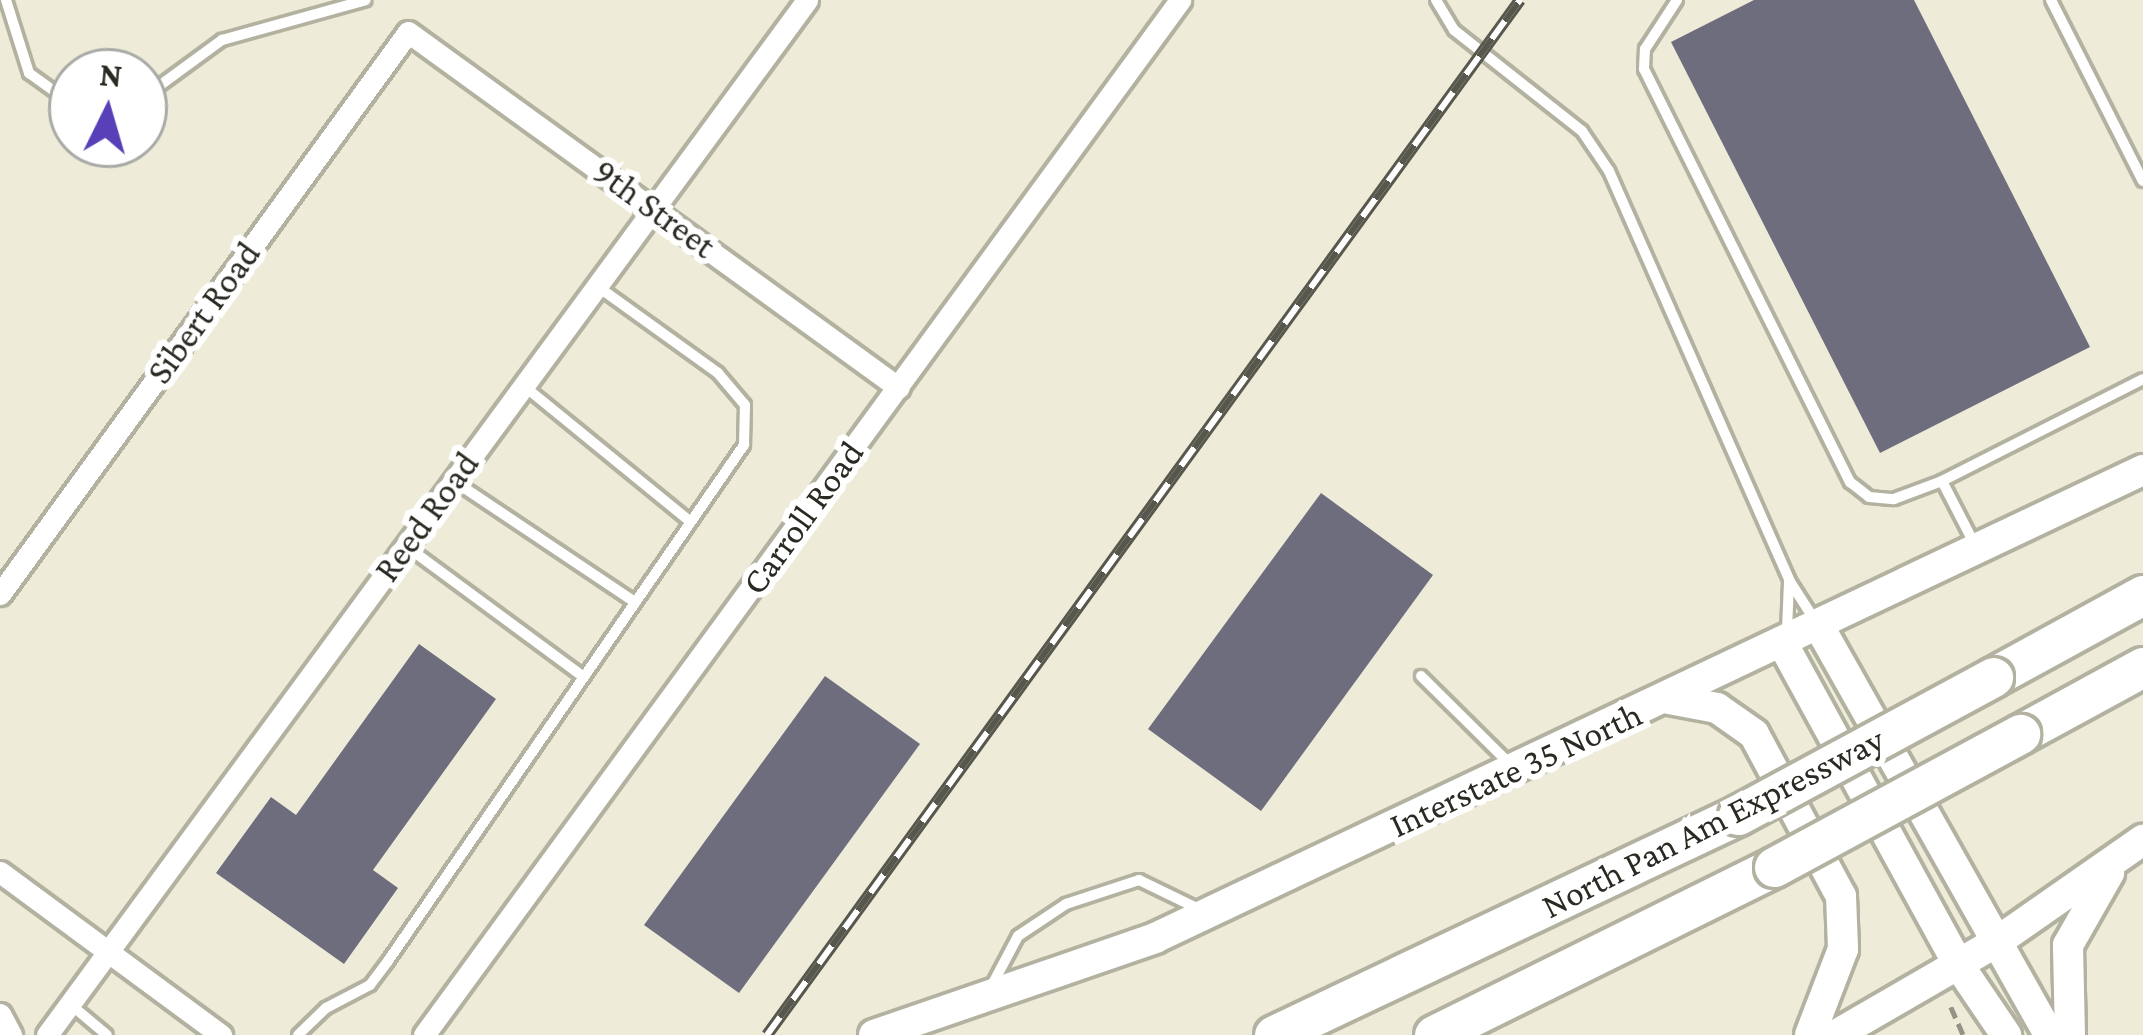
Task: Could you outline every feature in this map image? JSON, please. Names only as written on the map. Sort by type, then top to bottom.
[{"type":"highway","name":"North Pan Am Expressway","points":[[1274,1035],[1738,815],[2143,595]]},
{"type":"highway","name":"North Pan Am Expressway","points":[[1434,1035],[1774,867],[2143,668]]},
{"type":"main road","name":"Interstate 35 North","points":[[874,1035],[1098,962],[1207,914],[1784,646],[2143,470]]},
{"type":"main road","points":[[1820,628],[2049,1035]]},
{"type":"main road","points":[[1784,646],[1958,964],[2006,1035]]},
{"type":"main road","points":[[1669,699],[1717,708],[1754,734],[1841,896],[1843,949],[1810,1035]]},
{"type":"main road","points":[[1836,1035],[1998,941],[2132,848]]},
{"type":"main road","points":[[2070,1035],[2068,945],[2132,848]]},
{"type":"street","name":"Reed Road","points":[[47,1035],[807,0]]},
{"type":"street","name":"Carroll Road","points":[[424,1035],[1180,0]]},
{"type":"street","name":"9th Street","points":[[408,32],[899,388]]},
{"type":"street","name":"Sibert Road","points":[[0,594],[408,32]]},
{"type":"street","points":[[0,872],[221,1035]]},
{"type":"street","points":[[0,1015],[11,1035]]},
{"type":"lane","points":[[6,0],[29,74],[48,87]]},
{"type":"lane","points":[[168,79],[222,40],[366,0]]},
{"type":"lane","points":[[1436,0],[1454,30],[1582,131],[1609,171],[1789,580],[1820,628]]},
{"type":"lane","points":[[1677,0],[1645,49],[1644,69],[1850,482],[1869,496],[1894,499],[1942,482],[2143,379]]},
{"type":"lane","points":[[2051,0],[2143,181]]},
{"type":"lane","points":[[298,1035],[326,1007],[370,985],[743,445],[745,405],[718,374],[597,286]]},
{"type":"lane","points":[[524,386],[691,521]]},
{"type":"lane","points":[[454,482],[635,602]]},
{"type":"lane","points":[[1942,482],[1978,551]]},
{"type":"lane","points":[[406,546],[584,677]]},
{"type":"lane","points":[[1784,646],[1789,580]]},
{"type":"lane","points":[[1421,676],[1515,770]]},
{"type":"lane","points":[[985,999],[1018,936],[1066,904],[1139,880],[1207,914]]},
{"type":"lane","points":[[70,1004],[107,1035]]},
{"type":"path","points":[[1948,1002],[1963,1034]]},
{"type":"building","points":[[1754,0],[1914,0],[2090,347],[1880,453],[1671,42]]},
{"type":"building","points":[[1321,493],[1433,575],[1261,811],[1148,729]]},
{"type":"building","points":[[419,644],[496,699],[373,870],[398,888],[344,964],[216,873],[271,797],[296,815]]},
{"type":"building","points":[[825,676],[920,744],[739,993],[644,925]]},
{"type":"railway","points":[[767,1035],[1520,0]]}]
